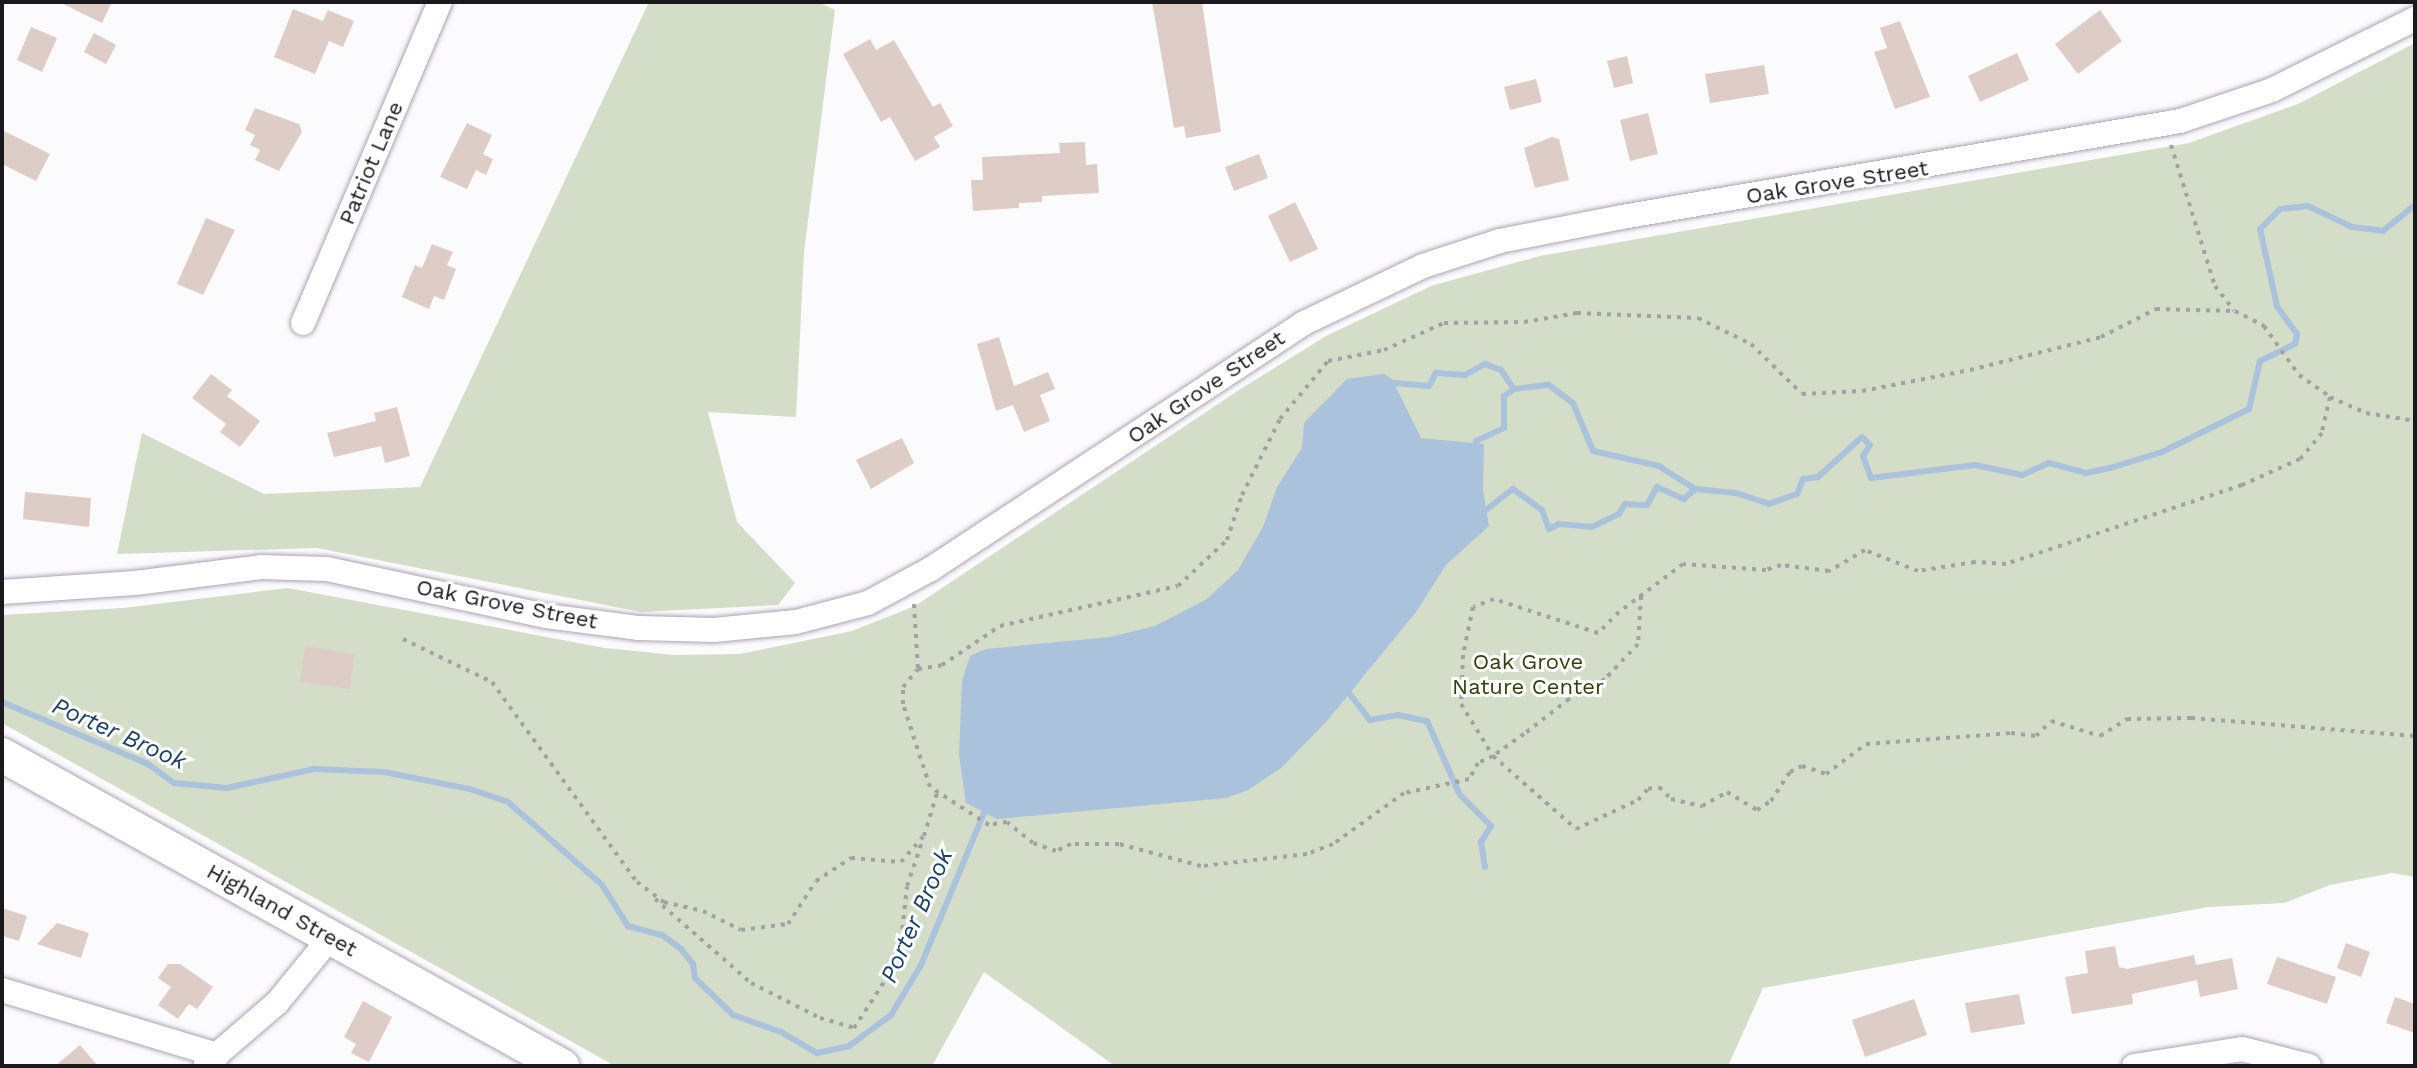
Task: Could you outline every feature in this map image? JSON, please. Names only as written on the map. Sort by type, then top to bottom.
[{"type":"main road","name":"Highland Street","points":[[2,755],[562,1066]]},
{"type":"street","name":"Patriot Lane","points":[[303,323],[440,2]]},
{"type":"street","name":"Oak Grove Street","points":[[2,592],[135,583],[261,567],[327,569],[546,616],[639,628],[714,630],[796,622],[868,603],[909,581],[1023,511],[1302,324],[1423,266],[1500,241],[1622,217],[2171,123],[2272,90],[2415,19]]},
{"type":"street","points":[[2,990],[210,1061],[277,1003],[330,938]]},
{"type":"street","points":[[2134,1066],[2242,1049],[2309,1066]]},
{"type":"path","points":[[2171,123],[2171,152],[2184,179],[2200,243],[2215,286],[2235,311],[2264,326],[2289,360],[2330,397],[2366,413],[2415,421]]},
{"type":"path","points":[[918,669],[942,665],[1000,626],[1178,586],[1227,540],[1242,495],[1280,419],[1328,361],[1384,350],[1444,323],[1524,322],[1577,313],[1698,318],[1751,344],[1802,394],[1862,391],[1970,370],[2101,337],[2156,309],[2235,311]]},
{"type":"path","points":[[2330,397],[2322,433],[2300,459],[2242,485],[2006,564],[1975,562],[1918,571],[1865,550],[1829,571],[1683,564],[1619,612],[1598,633],[1509,601],[1494,599],[1473,607],[1463,655],[1461,704],[1493,756],[1576,829],[1638,800],[1648,789],[1659,787],[1671,799],[1702,806],[1727,792],[1757,810],[1771,801],[1790,772],[1802,766],[1826,774],[1866,744],[1998,733],[2036,736],[2051,721],[2100,736],[2127,719],[2191,718],[2415,736]]},
{"type":"path","points":[[909,581],[920,642],[918,669],[903,687],[903,704],[930,787],[965,813],[989,825],[1007,822],[1033,843],[1056,851],[1071,844],[1119,844],[1201,866],[1307,854],[1333,844],[1404,793],[1469,779],[1478,763],[1493,756],[1625,662],[1638,644],[1641,596]]},
{"type":"path","points":[[403,639],[492,682],[637,882],[751,983],[820,1018],[854,1028],[899,959],[907,886],[937,792]]},
{"type":"path","points":[[654,897],[741,930],[788,924],[816,881],[851,858],[901,862],[924,836]]},
{"type":"green space","points":[[649,2],[818,2],[835,10],[804,252],[796,417],[708,412],[737,522],[795,583],[778,605],[641,612],[317,548],[117,554],[142,433],[264,494],[420,487]]},
{"type":"green space","name":"Oak Grove Nature Center","points":[[2415,43],[2415,877],[2392,873],[2330,885],[2284,903],[2208,907],[1763,988],[1728,1066],[1115,1066],[984,972],[932,1066],[615,1066],[2,723],[2,615],[123,608],[288,588],[605,648],[674,655],[740,654],[852,631],[915,606],[1242,388],[1326,336],[1431,286],[1540,256],[2189,143],[2298,104]]},
{"type":"water","points":[[1384,374],[1392,379],[1421,438],[1484,444],[1483,490],[1489,526],[1446,565],[1416,612],[1327,721],[1281,768],[1248,790],[1226,798],[997,819],[966,803],[959,755],[962,681],[970,656],[986,649],[1110,637],[1155,626],[1207,599],[1238,570],[1263,527],[1277,487],[1302,448],[1304,423],[1347,379]]},
{"type":"building","points":[[59,2],[112,2],[102,23]]},
{"type":"building","points":[[1152,2],[1202,2],[1221,132],[1186,138],[1184,126],[1174,128]]},
{"type":"building","points":[[293,9],[323,21],[328,10],[354,21],[343,47],[329,41],[315,74],[274,57]]},
{"type":"building","points":[[2100,10],[2122,41],[2078,74],[2055,44]]},
{"type":"building","points":[[1900,21],[1930,97],[1895,109],[1874,52],[1887,48],[1880,28]]},
{"type":"building","points":[[31,27],[57,38],[42,72],[17,60]]},
{"type":"building","points":[[94,33],[116,45],[106,64],[84,52]]},
{"type":"building","points":[[870,39],[876,50],[894,40],[933,107],[940,103],[953,126],[934,137],[940,147],[915,161],[890,117],[881,122],[843,54]]},
{"type":"building","points":[[2017,53],[2029,80],[1980,102],[1968,76]]},
{"type":"building","points":[[1627,56],[1633,83],[1614,88],[1607,61]]},
{"type":"building","points":[[1764,65],[1769,94],[1710,103],[1705,74]]},
{"type":"building","points":[[1536,79],[1542,102],[1510,110],[1504,87]]},
{"type":"building","points":[[255,108],[299,124],[302,132],[279,171],[255,160],[260,150],[250,145],[255,135],[245,130]]},
{"type":"building","points":[[1648,113],[1658,154],[1630,161],[1620,120]]},
{"type":"building","points":[[467,123],[492,135],[483,154],[493,159],[486,175],[476,170],[467,189],[440,177]]},
{"type":"building","points":[[2,130],[50,154],[36,181],[2,164]]},
{"type":"building","points":[[1552,137],[1559,139],[1569,180],[1535,188],[1524,148]]},
{"type":"building","points":[[1085,142],[1086,165],[1097,164],[1099,193],[1042,196],[1042,202],[1019,203],[1019,208],[973,211],[971,180],[983,180],[982,157],[1060,153],[1059,143]]},
{"type":"building","points":[[1259,154],[1268,178],[1234,191],[1225,167]]},
{"type":"building","points":[[1295,202],[1318,249],[1290,262],[1268,216]]},
{"type":"building","points":[[206,218],[235,230],[203,295],[177,284]]},
{"type":"building","points":[[432,244],[453,252],[447,265],[456,269],[444,300],[434,296],[429,309],[402,297],[415,265],[422,268]]},
{"type":"building","points":[[999,337],[1014,386],[1048,372],[1055,389],[1040,395],[1050,421],[1024,432],[1013,405],[996,411],[977,344]]},
{"type":"building","points":[[211,374],[232,390],[227,396],[260,421],[240,447],[220,432],[226,424],[192,398]]},
{"type":"building","points":[[397,407],[410,456],[385,463],[381,446],[334,457],[327,433],[376,421],[374,413]]},
{"type":"building","points":[[902,438],[914,463],[871,489],[856,460]]},
{"type":"building","points":[[25,492],[91,498],[89,527],[23,519]]},
{"type":"building","points":[[305,646],[354,654],[350,689],[300,682]]},
{"type":"building","points":[[2,908],[27,916],[19,941],[2,936]]},
{"type":"building","points":[[57,923],[89,933],[81,958],[37,944]]},
{"type":"building","points":[[2346,943],[2370,952],[2361,977],[2337,968]]},
{"type":"building","points":[[2115,946],[2119,967],[2127,969],[2194,955],[2196,965],[2232,958],[2238,989],[2200,997],[2197,980],[2132,994],[2133,1004],[2072,1014],[2065,977],[2088,973],[2085,951]]},
{"type":"building","points":[[2277,957],[2336,977],[2327,1004],[2267,984]]},
{"type":"building","points":[[168,964],[180,964],[213,987],[197,1009],[189,1004],[178,1019],[158,1005],[171,987],[158,978]]},
{"type":"building","points":[[2019,994],[2025,1024],[1971,1033],[1965,1003]]},
{"type":"building","points":[[2395,997],[2415,1004],[2415,1033],[2386,1023]]},
{"type":"building","points":[[1914,999],[1927,1035],[1865,1057],[1852,1020]]},
{"type":"building","points":[[363,1001],[392,1017],[369,1062],[351,1053],[356,1044],[344,1037]]},
{"type":"building","points":[[80,1045],[98,1066],[55,1066]]},
{"type":"waterway","points":[[1476,441],[1504,428],[1504,396],[1514,389],[1549,385],[1573,403],[1593,451],[1659,466],[1695,489],[1736,493],[1769,504],[1797,494],[1803,479],[1818,477],[1862,437],[1870,445],[1863,456],[1871,478],[1975,465],[2022,475],[2049,463],[2086,473],[2110,468],[2162,452],[2249,409],[2260,361],[2295,344],[2297,334],[2277,306],[2260,229],[2280,209],[2308,206],[2352,227],[2383,231],[2415,205]]},
{"type":"waterway","points":[[1394,383],[1429,386],[1436,373],[1465,375],[1485,364],[1501,370],[1514,389]]},
{"type":"waterway","points":[[1482,513],[1513,489],[1542,510],[1549,529],[1559,524],[1592,527],[1619,514],[1625,504],[1647,505],[1657,487],[1684,499],[1695,489]]},
{"type":"waterway","points":[[1345,688],[1370,720],[1398,715],[1427,721],[1460,795],[1491,826],[1481,842],[1485,867]]},
{"type":"waterway","name":"Porter Brook","points":[[2,702],[148,764],[174,783],[227,788],[314,769],[384,772],[470,789],[508,802],[602,885],[628,926],[662,935],[681,949],[693,964],[695,978],[733,1015],[781,1032],[817,1053],[849,1046],[891,1015],[921,965],[986,808]]}]
